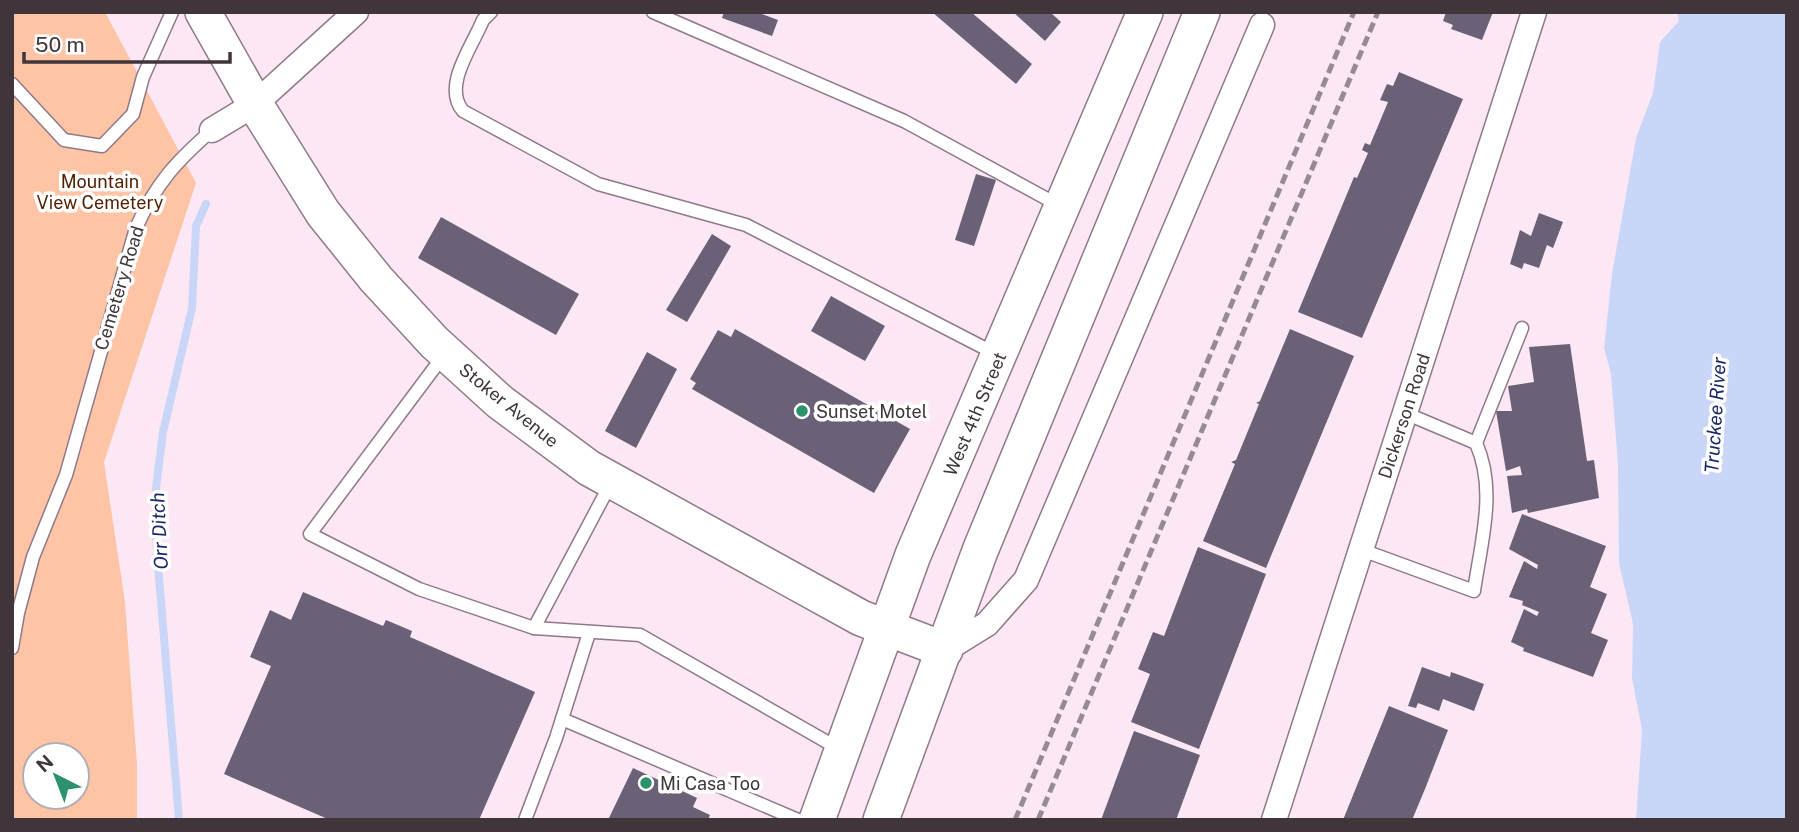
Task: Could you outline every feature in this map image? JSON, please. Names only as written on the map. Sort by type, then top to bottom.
[{"type":"main road","name":"Stoker Avenue","points":[[203,12],[255,104],[323,213],[376,279],[446,352],[500,402],[589,468],[612,481],[861,618],[945,650]]},
{"type":"main road","name":"West 4th Street","points":[[817,820],[913,555],[1145,12]]},
{"type":"main road","points":[[881,820],[980,551],[1202,12]]},
{"type":"street","name":"Cemetery Road","points":[[212,130],[255,104],[356,12]]},
{"type":"street","name":"Dickerson Road","points":[[1275,820],[1534,12]]},
{"type":"street","points":[[945,650],[987,624],[1026,580],[1262,25]]},
{"type":"lane","points":[[12,84],[64,140],[102,146],[133,114],[143,76],[172,12]]},
{"type":"lane","points":[[491,12],[483,20],[454,87],[454,101],[463,111],[598,184],[746,225],[1000,356]]},
{"type":"lane","points":[[653,12],[904,121],[1063,208]]},
{"type":"lane","name":"Cemetery Road","points":[[12,648],[18,612],[33,557],[66,475],[135,228],[150,194],[178,160],[212,130]]},
{"type":"lane","points":[[1476,443],[1522,328]]},
{"type":"lane","points":[[446,352],[310,534],[419,589],[534,628],[640,635],[842,751]]},
{"type":"lane","points":[[1362,550],[1474,590],[1488,492],[1485,463],[1476,443],[1405,413]]},
{"type":"lane","points":[[534,628],[612,481]]},
{"type":"lane","points":[[525,820],[562,719],[589,633]]},
{"type":"lane","points":[[562,719],[798,820]]},
{"type":"green space","name":"Mountain View Cemetery","points":[[12,12],[105,12],[196,183],[104,462],[125,602],[137,765],[137,820],[12,820]]},
{"type":"water","name":"Truckee River","points":[[1677,12],[1787,12],[1787,820],[1636,820],[1642,730],[1632,678],[1633,624],[1619,563],[1618,466],[1611,374],[1604,348],[1612,274],[1636,138],[1653,93],[1660,42],[1679,21]]},
{"type":"building","points":[[724,12],[757,12],[778,20],[772,36],[722,18]]},
{"type":"building","points":[[932,12],[971,12],[1032,64],[1016,84]]},
{"type":"building","points":[[1013,12],[1050,12],[1061,22],[1045,41]]},
{"type":"building","points":[[1446,12],[1493,12],[1482,40],[1451,29],[1453,25],[1443,21]]},
{"type":"building","points":[[1399,72],[1463,99],[1362,338],[1298,312],[1354,177],[1357,178],[1368,153],[1362,150],[1365,143],[1370,145],[1388,102],[1380,100],[1387,84],[1393,86]]},
{"type":"building","points":[[976,174],[996,180],[974,246],[955,240]]},
{"type":"building","points":[[1539,213],[1563,222],[1553,248],[1547,245],[1539,268],[1524,263],[1522,269],[1510,264],[1520,230],[1531,236]]},
{"type":"building","points":[[441,217],[579,294],[556,335],[418,258]]},
{"type":"building","points":[[712,234],[731,246],[687,322],[666,310]]},
{"type":"building","points":[[831,296],[885,326],[865,361],[811,331]]},
{"type":"building","points":[[735,329],[910,429],[874,493],[692,389],[696,383],[690,379],[718,330],[731,337]]},
{"type":"building","points":[[1290,329],[1354,356],[1266,568],[1203,541],[1235,464],[1231,462],[1236,460],[1259,404],[1256,403],[1260,401]]},
{"type":"building","points":[[1570,344],[1587,461],[1594,460],[1599,498],[1528,513],[1527,509],[1512,513],[1507,476],[1522,475],[1520,466],[1506,471],[1496,411],[1512,411],[1508,386],[1534,382],[1529,347]]},
{"type":"building","points":[[647,352],[677,369],[636,448],[605,431]]},
{"type":"building","points":[[1522,514],[1606,546],[1590,587],[1607,594],[1591,633],[1608,640],[1593,677],[1523,651],[1524,648],[1511,642],[1524,609],[1537,616],[1539,612],[1522,605],[1523,601],[1509,597],[1524,561],[1537,569],[1538,565],[1509,549]]},
{"type":"building","points":[[1198,547],[1266,574],[1199,749],[1131,722],[1150,674],[1138,669],[1153,632],[1164,636]]},
{"type":"building","points":[[303,592],[383,626],[386,620],[412,631],[410,637],[535,692],[479,820],[330,820],[224,774],[271,666],[250,657],[270,610],[291,620]]},
{"type":"building","points":[[1422,667],[1450,677],[1451,672],[1484,684],[1474,711],[1443,699],[1439,711],[1418,703],[1416,708],[1408,706]]},
{"type":"building","points":[[1389,706],[1448,730],[1425,789],[1412,820],[1343,820]]},
{"type":"building","points":[[1134,731],[1200,755],[1176,820],[1101,820]]},
{"type":"building","name":"Mi Casa Too","points":[[633,768],[697,798],[693,807],[710,815],[708,820],[608,820]]},
{"type":"waterway","name":"Orr Ditch","points":[[179,820],[157,553],[155,496],[163,432],[192,308],[196,226],[206,204]]},
{"type":"railway","points":[[1015,820],[1354,12]]},
{"type":"railway","points":[[1038,820],[1378,12]]},
{"type":"place","name":"Sunset Motel","points":[[802,411]]},
{"type":"place","name":"Mi Casa Too","points":[[646,783]]}]
